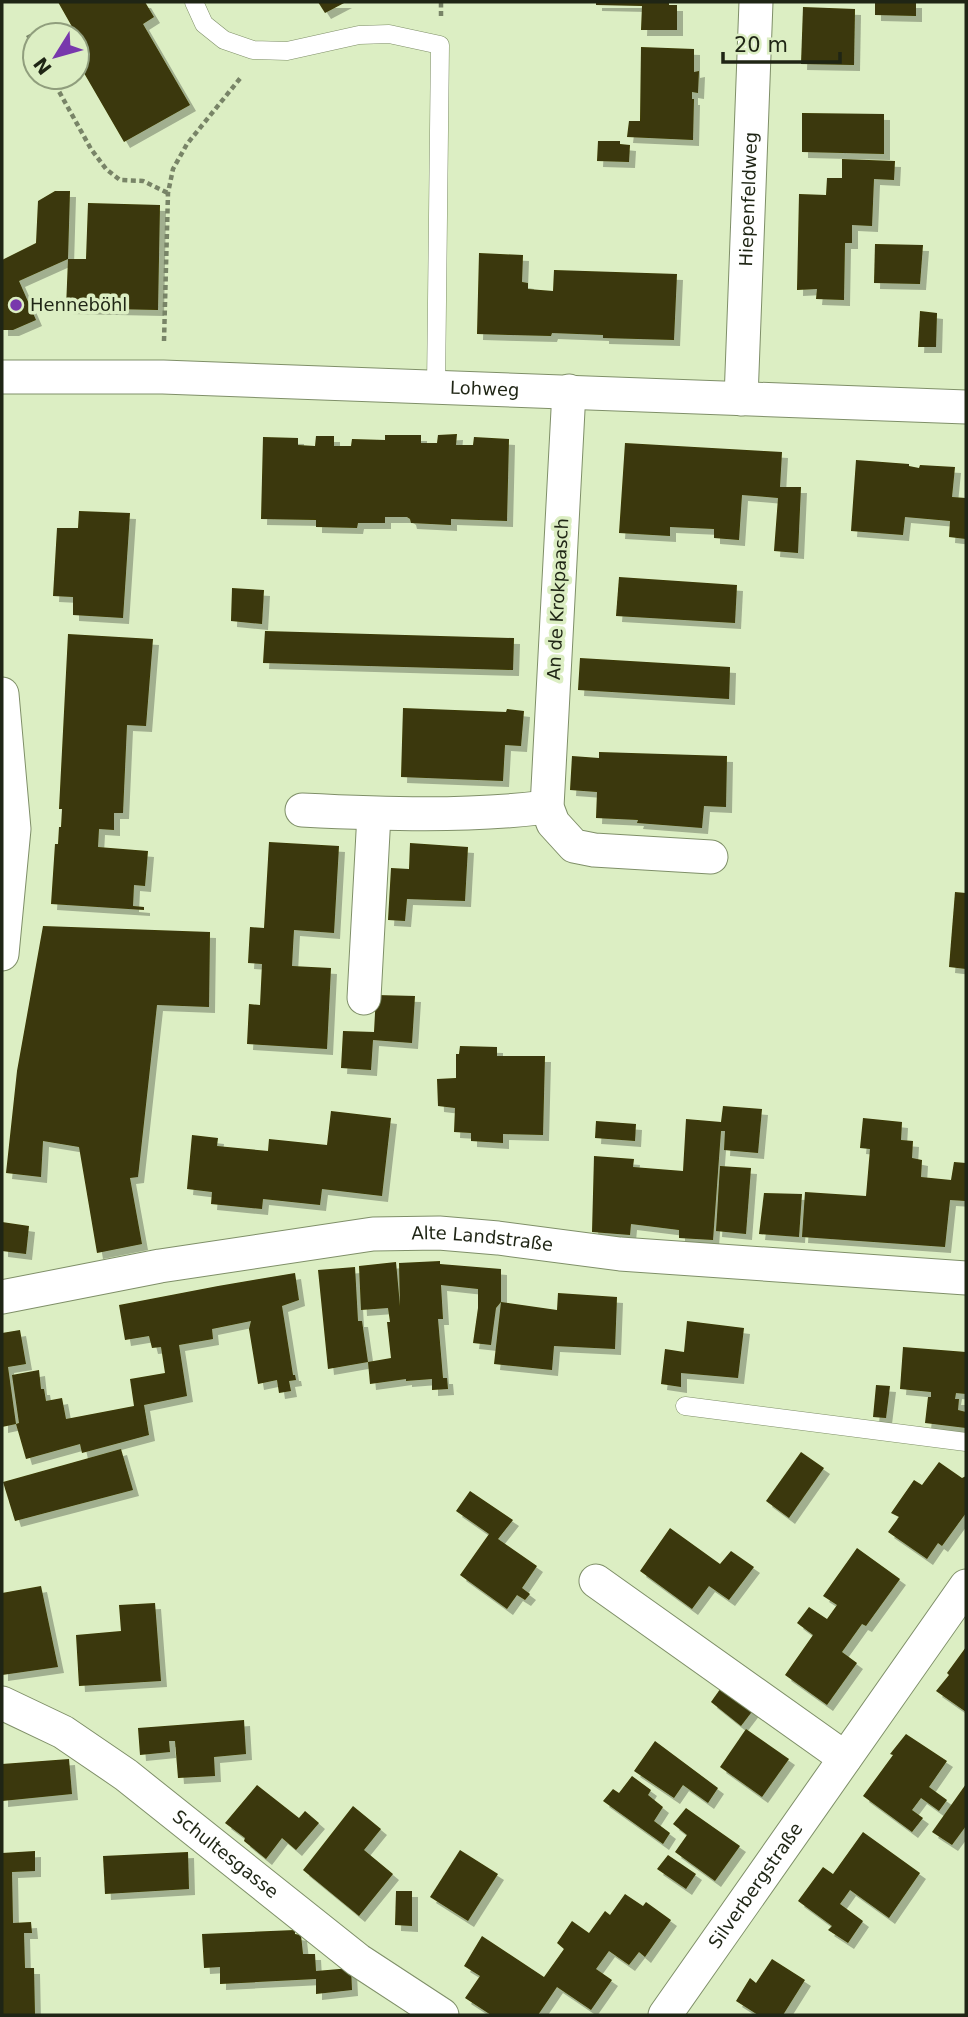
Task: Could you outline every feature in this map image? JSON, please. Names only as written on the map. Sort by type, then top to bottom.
[{"type":"street","name":"Hiepenfeldweg","points":[[741,399],[756,2]]},
{"type":"street","name":"Lohweg","points":[[2,377],[163,377],[966,407]]},
{"type":"street","name":"An de Krokpaasch","points":[[547,807],[569,391]]},
{"type":"street","points":[[2,694],[14,828],[2,954]]},
{"type":"street","points":[[302,810],[374,814],[505,812],[547,807],[553,823],[574,846],[594,850],[710,857]]},
{"type":"street","points":[[364,998],[374,814]]},
{"type":"street","name":"Alte Landstraße","points":[[2,1297],[230,1255],[373,1234],[439,1233],[621,1254],[966,1278]]},
{"type":"street","points":[[596,1581],[845,1758]]},
{"type":"street","name":"Silverbergstraße","points":[[665,2015],[966,1586]]},
{"type":"street","name":"Schultesgasse","points":[[2,1703],[63,1732],[125,1775],[358,1960],[442,2015]]},
{"type":"lane","points":[[194,2],[204,24],[224,40],[253,50],[288,51],[359,35],[389,34],[440,45],[436,387]]},
{"type":"lane","points":[[685,1406],[966,1442]]},
{"type":"path","points":[[163,377],[168,193],[173,169],[187,144],[213,110],[264,50]]},
{"type":"path","points":[[59,91],[91,149],[106,169],[120,180],[143,181],[168,193]]},
{"type":"building","points":[[58,2],[145,2],[154,17],[143,24],[190,105],[124,142],[91,85],[91,21],[69,21]]},
{"type":"building","points":[[318,2],[346,2],[325,13]]},
{"type":"building","points":[[596,2],[669,2],[669,5],[677,5],[677,30],[641,30],[642,6],[596,5]]},
{"type":"building","points":[[875,2],[916,2],[916,16],[875,15]]},
{"type":"building","points":[[803,7],[855,9],[854,65],[801,64]]},
{"type":"building","points":[[641,47],[694,49],[694,72],[699,71],[698,93],[692,92],[693,140],[627,137],[629,121],[640,121]]},
{"type":"building","points":[[802,113],[884,114],[884,154],[802,152]]},
{"type":"building","points":[[598,141],[620,141],[620,144],[630,145],[629,162],[597,161]]},
{"type":"building","points":[[842,159],[895,161],[894,180],[874,179],[872,226],[852,225],[852,243],[845,243],[844,300],[816,299],[817,289],[797,290],[799,194],[826,195],[827,178],[842,178]]},
{"type":"building","points":[[55,191],[70,191],[68,259],[19,281],[36,320],[13,330],[2,330],[2,260],[36,243],[38,201]]},
{"type":"building","points":[[88,203],[160,205],[158,310],[66,308],[68,259],[86,259]]},
{"type":"building","points":[[875,244],[923,245],[920,284],[874,283]]},
{"type":"building","points":[[479,253],[523,255],[522,282],[528,283],[528,289],[553,291],[554,270],[677,274],[674,340],[552,333],[551,336],[477,334]]},
{"type":"building","points":[[920,311],[937,313],[936,347],[918,347]]},
{"type":"building","points":[[457,434],[456,445],[473,445],[474,437],[509,439],[507,521],[451,519],[451,525],[411,523],[407,517],[385,517],[385,523],[358,523],[357,528],[316,527],[316,520],[261,519],[263,437],[298,438],[298,445],[315,446],[316,436],[334,436],[334,446],[351,446],[352,439],[385,440],[385,435],[421,435],[421,443],[437,443],[438,435]]},
{"type":"building","points":[[625,443],[782,452],[780,487],[801,487],[798,553],[774,551],[778,498],[742,495],[739,540],[714,538],[714,529],[670,527],[670,536],[619,533]]},
{"type":"building","points":[[856,460],[909,464],[919,468],[920,465],[955,467],[952,497],[966,498],[966,539],[949,537],[950,521],[905,517],[903,535],[851,531]]},
{"type":"building","points":[[79,511],[130,513],[123,618],[73,615],[73,597],[53,596],[57,528],[78,528]]},
{"type":"building","points":[[619,577],[737,585],[735,623],[616,616]]},
{"type":"building","points":[[232,588],[264,590],[262,624],[231,621]]},
{"type":"building","points":[[265,631],[514,638],[513,670],[263,663]]},
{"type":"building","points":[[68,634],[153,639],[146,726],[127,725],[123,813],[114,813],[114,830],[99,829],[98,847],[148,851],[145,886],[134,885],[133,906],[144,907],[144,910],[51,904],[55,844],[58,844],[61,827],[62,809],[59,809]]},
{"type":"building","points":[[580,658],[730,667],[729,699],[578,690]]},
{"type":"building","points":[[403,708],[524,711],[521,746],[505,745],[503,781],[401,777]]},
{"type":"building","points":[[599,752],[727,756],[726,807],[704,806],[702,828],[596,818],[597,792],[570,790],[572,756],[599,758]]},
{"type":"building","points":[[269,842],[339,846],[334,933],[294,930],[292,966],[331,968],[327,1049],[247,1044],[249,1004],[260,1005],[262,964],[248,963],[250,927],[264,928]]},
{"type":"building","points":[[410,843],[468,847],[465,901],[407,899],[405,921],[388,920],[391,868],[409,869]]},
{"type":"building","points":[[955,892],[966,893],[966,969],[949,967]]},
{"type":"building","points":[[43,926],[210,932],[209,1007],[157,1005],[138,1177],[130,1178],[142,1244],[97,1253],[79,1147],[43,1141],[41,1177],[6,1173],[17,1071]]},
{"type":"building","points":[[376,995],[415,996],[412,1043],[373,1040],[371,1070],[341,1068],[343,1031],[374,1032]]},
{"type":"building","points":[[460,1046],[497,1047],[497,1056],[545,1056],[543,1135],[503,1134],[503,1143],[471,1141],[471,1133],[454,1132],[455,1108],[438,1106],[437,1079],[456,1078],[456,1054],[459,1054]]},
{"type":"building","points":[[723,1106],[762,1109],[758,1153],[724,1150],[725,1131],[721,1131],[713,1240],[679,1238],[679,1230],[631,1224],[630,1235],[592,1232],[594,1156],[634,1159],[633,1167],[683,1171],[686,1119],[721,1122]]},
{"type":"building","points":[[331,1111],[391,1118],[382,1196],[322,1189],[320,1205],[263,1199],[262,1209],[211,1204],[212,1192],[187,1189],[192,1135],[218,1138],[217,1146],[268,1151],[269,1139],[327,1145]]},
{"type":"building","points":[[863,1118],[902,1122],[901,1140],[913,1141],[912,1158],[922,1160],[921,1177],[951,1180],[954,1162],[966,1163],[966,1201],[950,1200],[945,1247],[802,1237],[805,1192],[866,1196],[870,1149],[860,1148]]},
{"type":"building","points":[[596,1121],[636,1124],[635,1141],[595,1138]]},
{"type":"building","points":[[720,1166],[751,1168],[746,1234],[716,1231]]},
{"type":"building","points":[[764,1193],[802,1194],[799,1237],[759,1234]]},
{"type":"building","points":[[2,1222],[29,1226],[26,1254],[2,1251]]},
{"type":"building","points":[[440,1261],[440,1264],[501,1269],[501,1302],[496,1308],[491,1345],[473,1343],[478,1289],[441,1285],[443,1319],[438,1319],[443,1378],[447,1378],[448,1389],[432,1390],[432,1379],[370,1384],[368,1362],[391,1358],[387,1322],[390,1322],[388,1308],[361,1310],[359,1266],[396,1262],[400,1306],[399,1263]]},
{"type":"building","points":[[355,1267],[358,1321],[362,1321],[368,1362],[328,1369],[318,1270]]},
{"type":"building","points":[[295,1273],[299,1300],[282,1306],[296,1380],[289,1381],[291,1391],[279,1393],[277,1380],[258,1384],[249,1329],[251,1321],[212,1329],[213,1339],[179,1345],[187,1396],[144,1405],[149,1435],[82,1453],[80,1444],[26,1459],[16,1424],[19,1423],[12,1375],[39,1370],[41,1389],[44,1389],[46,1401],[62,1398],[66,1419],[134,1406],[130,1379],[165,1373],[161,1347],[152,1348],[149,1336],[125,1340],[119,1305]]},
{"type":"building","points":[[558,1293],[617,1297],[615,1349],[554,1346],[552,1370],[494,1364],[501,1302],[557,1310]]},
{"type":"building","points":[[687,1321],[744,1328],[738,1378],[681,1373],[681,1387],[661,1384],[665,1349],[684,1352]]},
{"type":"building","points":[[20,1330],[26,1364],[8,1367],[16,1424],[2,1427],[2,1333]]},
{"type":"building","points":[[903,1347],[966,1352],[966,1394],[956,1393],[955,1399],[959,1399],[958,1410],[966,1412],[966,1428],[925,1423],[931,1392],[900,1389]]},
{"type":"building","points":[[876,1385],[890,1386],[886,1418],[873,1417]]},
{"type":"building","points":[[121,1449],[133,1490],[15,1521],[3,1482]]},
{"type":"building","points":[[801,1452],[824,1468],[789,1518],[766,1501]]},
{"type":"building","points":[[939,1462],[962,1478],[966,1476],[966,1513],[942,1546],[938,1543],[927,1559],[888,1532],[899,1517],[891,1513],[914,1480],[922,1485]]},
{"type":"building","points":[[470,1491],[513,1520],[498,1539],[537,1566],[522,1588],[530,1594],[525,1600],[517,1595],[507,1609],[460,1575],[489,1534],[456,1511]]},
{"type":"building","points":[[670,1528],[720,1564],[731,1551],[754,1567],[729,1600],[709,1586],[692,1609],[640,1571]]},
{"type":"building","points":[[857,1548],[900,1579],[866,1626],[862,1624],[842,1652],[857,1663],[827,1705],[785,1675],[813,1635],[797,1623],[809,1607],[827,1619],[837,1605],[823,1596]]},
{"type":"building","points":[[41,1586],[58,1667],[2,1675],[2,1593]]},
{"type":"building","points":[[155,1603],[161,1681],[79,1686],[76,1635],[121,1631],[119,1605]]},
{"type":"building","points":[[966,1647],[966,1712],[936,1691]]},
{"type":"building","points":[[723,1685],[754,1709],[741,1726],[711,1702]]},
{"type":"building","points":[[244,1720],[246,1754],[214,1757],[215,1776],[178,1778],[175,1741],[169,1741],[170,1752],[140,1755],[138,1728]]},
{"type":"building","points":[[746,1729],[789,1759],[762,1797],[720,1767]]},
{"type":"building","points":[[906,1734],[947,1761],[929,1787],[947,1800],[939,1811],[921,1798],[912,1810],[923,1818],[912,1832],[863,1796]]},
{"type":"building","points":[[655,1741],[718,1788],[708,1803],[683,1785],[674,1798],[634,1771]]},
{"type":"building","points":[[69,1759],[72,1794],[2,1801],[2,1764]]},
{"type":"building","points":[[632,1776],[651,1790],[648,1795],[663,1807],[654,1821],[670,1833],[663,1844],[603,1801],[613,1789],[619,1793]]},
{"type":"building","points":[[966,1784],[966,1826],[952,1845],[932,1832]]},
{"type":"building","points":[[257,1785],[299,1818],[305,1811],[319,1823],[296,1850],[282,1838],[266,1859],[225,1823]]},
{"type":"building","points":[[353,1806],[381,1829],[364,1850],[393,1874],[359,1916],[303,1870]]},
{"type":"building","points":[[686,1808],[740,1846],[715,1881],[675,1852],[687,1835],[673,1824]]},
{"type":"building","points":[[863,1832],[920,1873],[889,1918],[850,1890],[840,1904],[863,1921],[848,1943],[828,1930],[832,1926],[798,1901],[823,1867],[833,1874]]},
{"type":"building","points":[[460,1850],[498,1874],[468,1921],[430,1897]]},
{"type":"building","points":[[35,1851],[35,1871],[12,1872],[13,1923],[31,1922],[32,1933],[24,1933],[25,1968],[34,1968],[35,2015],[2,2015],[2,1853]]},
{"type":"building","points":[[188,1852],[189,1889],[105,1894],[103,1856]]},
{"type":"building","points":[[668,1855],[696,1874],[686,1889],[657,1869]]},
{"type":"building","points":[[396,1891],[412,1891],[412,1926],[395,1925]]},
{"type":"building","points":[[625,1894],[643,1906],[646,1902],[671,1920],[645,1957],[639,1952],[629,1965],[609,1951],[596,1969],[612,1980],[591,2010],[557,1987],[538,2015],[491,2015],[465,1998],[480,1976],[464,1966],[482,1936],[544,1977],[564,1949],[557,1943],[572,1921],[589,1933],[605,1911],[610,1915]]},
{"type":"building","points":[[295,1930],[295,1934],[301,1935],[303,1954],[315,1954],[316,1971],[351,1968],[352,1990],[316,1994],[316,1979],[220,1984],[220,1967],[204,1968],[202,1934]]},
{"type":"building","points":[[772,1959],[805,1980],[783,2015],[758,2015],[736,2001],[750,1978],[756,1983]]},
{"type":"place","name":"Henneböhl","points":[[16,305]]}]
